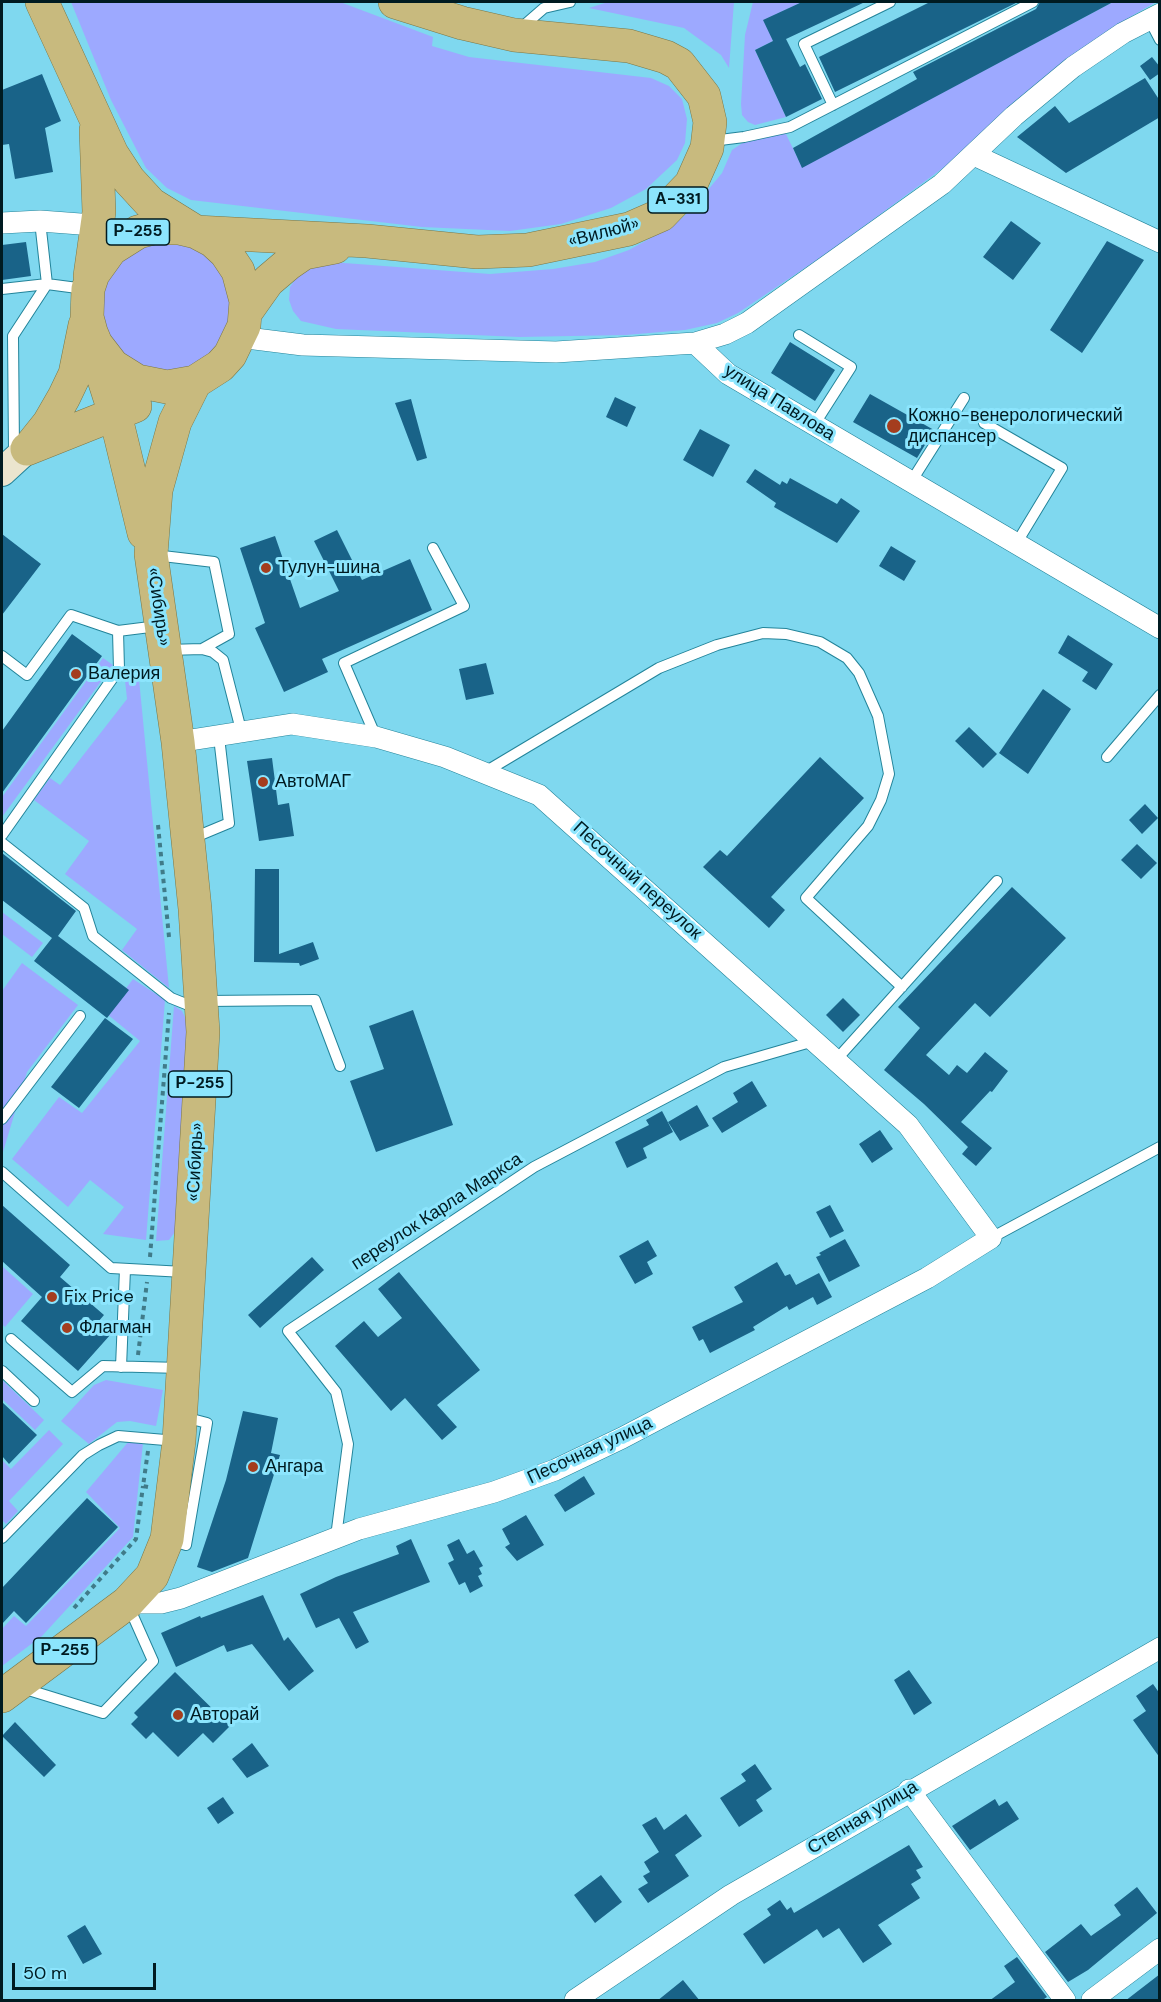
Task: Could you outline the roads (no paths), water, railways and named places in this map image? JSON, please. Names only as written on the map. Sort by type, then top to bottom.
[{"type":"highway","name":"Р-255","points":[[42,2],[112,154],[129,180],[151,204],[213,241],[234,264],[242,281],[243,325]]},
{"type":"highway","name":"«Вилюй»","points":[[367,241],[446,250],[501,252],[528,250],[608,235],[646,222],[673,205],[691,184],[704,160],[709,142],[710,122],[704,96],[689,74],[666,57],[629,45],[514,35],[462,23],[395,2]]},
{"type":"highway","name":"Р-255","points":[[95,117],[98,225],[88,303],[96,344],[104,357],[124,374],[151,385],[188,384],[164,457],[156,490],[151,554]]},
{"type":"highway","name":"Р-255","points":[[151,554],[128,471],[88,303],[93,274],[111,249],[124,239],[153,228],[178,228],[196,232]]},
{"type":"highway","name":"А-331","points":[[196,232],[367,241]]},
{"type":"highway","name":"А-331","points":[[243,325],[268,281],[304,253],[367,241]]},
{"type":"highway","points":[[14,460],[49,423],[68,390],[75,374],[88,303]]},
{"type":"highway","points":[[14,460],[188,384],[220,366],[230,356],[243,325]]},
{"type":"highway","name":"«Сибирь»","points":[[9,1691],[127,1603],[152,1576],[167,1539],[180,1429],[196,1162],[202,1006],[178,742],[151,554]]},
{"type":"street","name":"улица Павлова","points":[[1154,17],[1123,33],[1073,68],[1014,116],[942,184],[747,323],[724,334],[695,343],[728,374],[1160,628]]},
{"type":"street","points":[[974,155],[1160,242]]},
{"type":"street","points":[[2,223],[40,221],[153,228]]},
{"type":"street","points":[[243,325],[303,345],[556,352],[695,343]]},
{"type":"street","name":"Песочный переулок","points":[[178,742],[242,734],[292,724],[376,737],[485,772],[539,795],[908,1125],[991,1238]]},
{"type":"street","name":"Песочная улица","points":[[127,1603],[161,1603],[198,1593],[336,1537],[526,1481],[586,1457],[927,1278],[991,1238]]},
{"type":"street","name":"Степная улица","points":[[575,2001],[731,1895],[830,1840],[909,1790],[1160,1648]]},
{"type":"street","points":[[909,1790],[1065,2001]]},
{"type":"street","points":[[1092,2001],[1160,1949]]},
{"type":"lane","points":[[514,35],[544,8],[570,2]]},
{"type":"lane","points":[[833,105],[804,44],[890,2]]},
{"type":"lane","points":[[709,142],[790,127],[1033,2]]},
{"type":"lane","points":[[1154,17],[1160,40]]},
{"type":"lane","points":[[14,460],[13,336],[47,284],[40,221]]},
{"type":"lane","points":[[2,289],[47,284],[88,303]]},
{"type":"lane","points":[[799,335],[851,368],[814,425]]},
{"type":"lane","points":[[911,482],[964,398]]},
{"type":"lane","points":[[984,423],[1062,468],[1016,544]]},
{"type":"lane","points":[[376,737],[344,663],[464,606],[433,548]]},
{"type":"lane","points":[[151,554],[214,562],[229,634],[202,649]]},
{"type":"lane","points":[[2,656],[27,675],[71,615],[118,631],[163,638],[181,647],[213,652],[223,660],[242,734]]},
{"type":"lane","points":[[2,835],[119,669],[118,631]]},
{"type":"lane","points":[[485,772],[659,668],[717,645],[763,633],[786,634],[820,642],[847,658],[859,673],[878,716],[889,774],[881,800],[868,826],[806,898],[902,987]]},
{"type":"lane","points":[[1107,757],[1160,696]]},
{"type":"lane","points":[[188,840],[229,823],[219,737]]},
{"type":"lane","points":[[2,843],[84,908],[93,936],[171,998],[202,1006],[315,1000],[340,1066]]},
{"type":"lane","points":[[836,1060],[997,880]]},
{"type":"lane","points":[[2,1119],[80,1016]]},
{"type":"lane","name":"переулок Карла Маркса","points":[[336,1537],[348,1444],[336,1392],[288,1331],[534,1167],[724,1067],[814,1041]]},
{"type":"lane","points":[[991,1238],[1160,1147]]},
{"type":"lane","points":[[2,1172],[111,1268],[188,1272]]},
{"type":"lane","points":[[121,1367],[124,1269]]},
{"type":"lane","points":[[11,1340],[72,1392],[103,1366],[184,1368]]},
{"type":"lane","points":[[2,1371],[34,1401]]},
{"type":"lane","points":[[2,1538],[83,1455],[99,1445],[118,1436],[180,1429]]},
{"type":"lane","points":[[9,1691],[103,1713],[153,1661],[127,1603]]},
{"type":"place","name":"Кожно-венерологический диспансер","points":[[894,426]]},
{"type":"place","name":"Тулун-шина","points":[[266,568]]},
{"type":"place","name":"Валерия","points":[[76,674]]},
{"type":"place","name":"АвтоМАГ","points":[[263,782]]},
{"type":"place","name":"Fix Price","points":[[52,1297]]},
{"type":"place","name":"Флагман","points":[[67,1328]]},
{"type":"place","name":"Ангара","points":[[253,1467]]},
{"type":"place","name":"Авторай","points":[[178,1715]]}]
